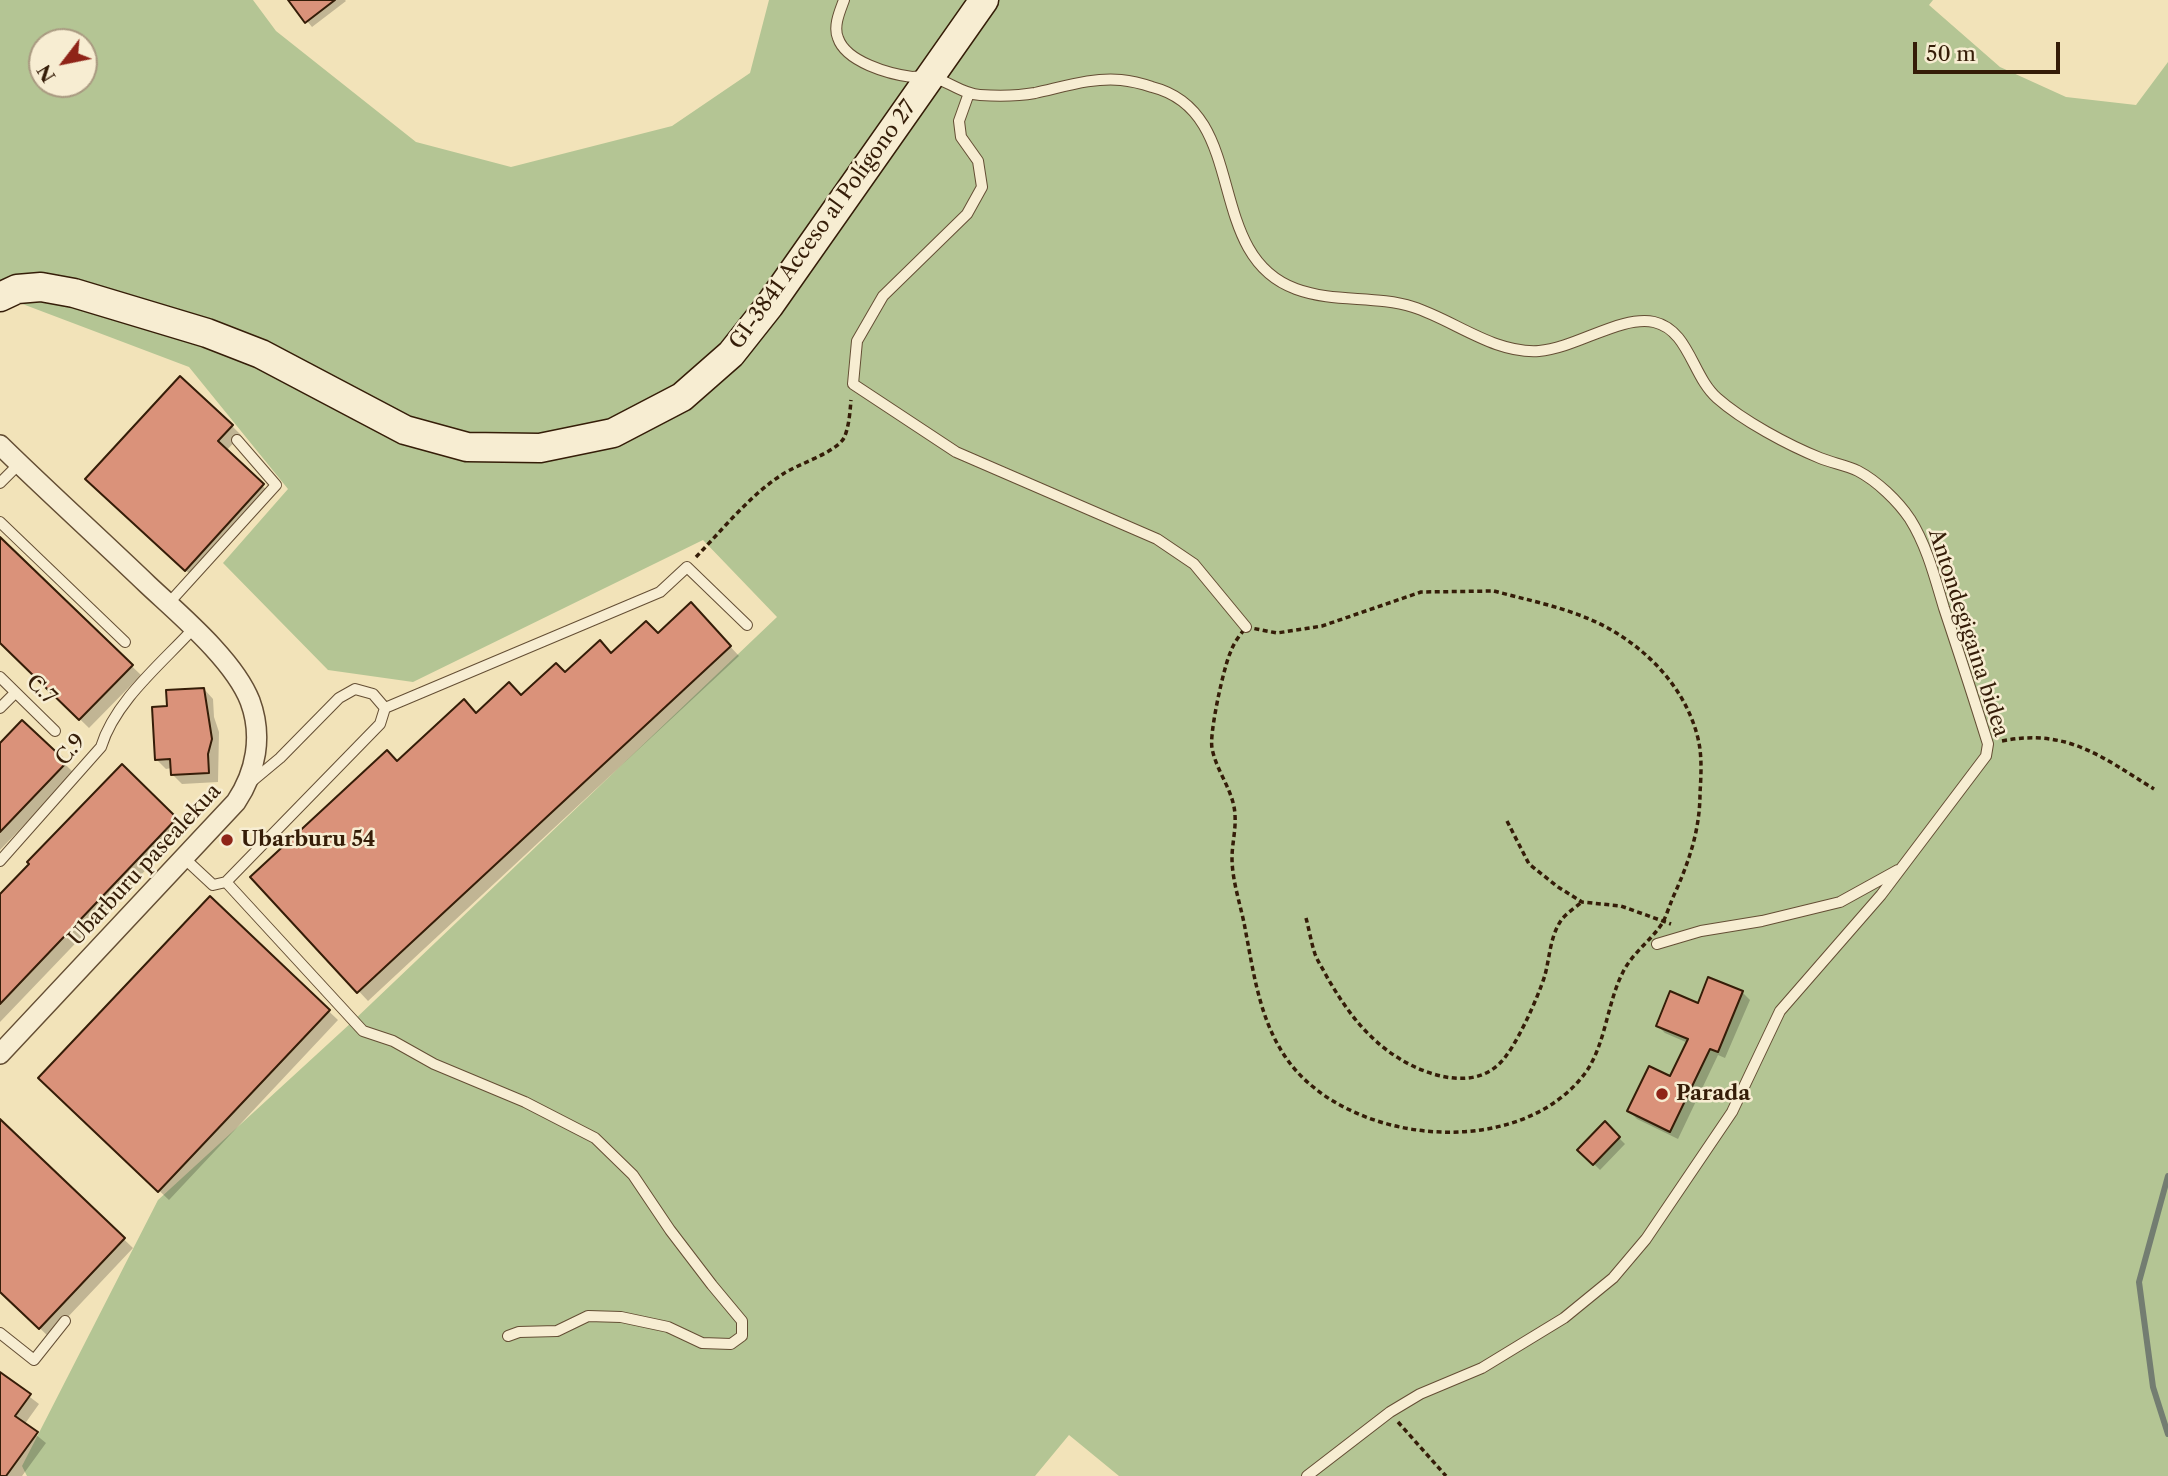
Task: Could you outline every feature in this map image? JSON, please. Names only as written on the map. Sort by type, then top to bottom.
[{"type":"main road","name":"GI-3841 Acceso al Polígono 27","points":[[0,297],[18,289],[41,287],[74,293],[207,333],[261,354],[405,430],[467,447],[540,448],[612,433],[682,397],[731,354],[769,306],[984,0]]},
{"type":"street","name":"Ubarburu pasealekua","points":[[0,445],[194,628],[230,670],[249,699],[257,747],[254,768],[236,802],[0,1054]]},
{"type":"lane","name":"Antondegigaina bidea","points":[[844,0],[838,17],[836,36],[847,53],[870,66],[912,77],[930,76],[978,95],[1029,94],[1091,82],[1121,80],[1158,88],[1189,105],[1208,129],[1221,166],[1229,202],[1245,241],[1264,268],[1290,287],[1322,298],[1369,299],[1412,306],[1508,347],[1535,351],[1565,347],[1622,325],[1649,321],[1670,327],[1682,343],[1704,384],[1718,399],[1776,437],[1819,457],[1859,471],[1884,491],[1909,519],[1926,553],[1988,744],[1986,756],[1873,904],[1780,1011],[1732,1112],[1646,1239],[1613,1278],[1564,1318],[1482,1368],[1420,1394],[1390,1412],[1307,1476]]},
{"type":"lane","points":[[969,93],[959,121],[961,137],[978,161],[982,187],[967,214],[883,296],[857,341],[853,384],[956,452],[1157,539],[1194,564],[1246,627]]},
{"type":"lane","points":[[168,604],[276,485],[237,440]]},
{"type":"lane","points":[[0,483],[19,464]]},
{"type":"lane","points":[[0,522],[125,642]]},
{"type":"lane","points":[[184,858],[213,885],[226,882],[380,724],[385,708],[660,592],[687,567],[747,625]]},
{"type":"lane","name":"C.9","points":[[0,862],[102,747],[107,727],[122,706],[194,628]]},
{"type":"lane","name":"C.7","points":[[0,677],[55,731]]},
{"type":"lane","points":[[247,785],[280,758],[339,698],[355,689],[373,694],[385,708]]},
{"type":"lane","points":[[0,708],[15,693]]},
{"type":"lane","points":[[1657,944],[1701,931],[1762,921],[1840,902],[1901,868]]},
{"type":"lane","points":[[226,882],[363,1031],[393,1041],[434,1064],[525,1102],[594,1138],[633,1175],[678,1241],[743,1321],[742,1336],[731,1344],[702,1343],[668,1327],[621,1317],[588,1316],[557,1331],[519,1332],[508,1336]]},
{"type":"lane","points":[[0,1333],[34,1360],[65,1321]]},
{"type":"path","points":[[687,567],[760,491],[784,472],[843,440],[849,419],[853,384]]},
{"type":"path","points":[[1493,591],[1596,622],[1636,647],[1663,671],[1686,706],[1699,743],[1700,817],[1692,852],[1662,923],[1638,949],[1623,972],[1587,1070],[1567,1092],[1539,1113],[1506,1124],[1466,1132],[1430,1132],[1389,1126],[1347,1109],[1314,1088],[1290,1063],[1267,1025],[1258,997],[1232,862],[1235,813],[1211,746],[1230,652],[1246,627],[1277,633],[1322,626],[1421,592],[1493,591]]},
{"type":"path","points":[[1988,744],[2046,737],[2075,743],[2154,789]]},
{"type":"path","points":[[1507,821],[1529,864],[1582,902],[1621,906],[1662,923],[1701,931]]},
{"type":"path","points":[[1306,918],[1315,956],[1341,1002],[1357,1023],[1382,1048],[1418,1070],[1453,1079],[1479,1075],[1500,1064],[1535,1003],[1545,974],[1550,944],[1562,919],[1582,902]]},
{"type":"path","points":[[1390,1412],[1446,1476]]},
{"type":"green space","points":[[0,0],[253,0],[276,31],[416,142],[511,167],[672,126],[750,73],[769,0],[1933,0],[1929,5],[2000,67],[2066,97],[2136,105],[2168,62],[2168,1476],[1119,1476],[1069,1435],[1035,1476],[27,1476],[22,1466],[158,1200],[352,1022],[777,617],[703,540],[413,682],[328,670],[223,563],[288,489],[189,367],[4,297],[0,299]]},
{"type":"building","points":[[288,0],[335,0],[305,23]]},
{"type":"building","points":[[180,376],[233,425],[218,441],[264,484],[185,571],[85,479]]},
{"type":"building","points":[[0,537],[133,665],[79,720],[0,643]]},
{"type":"building","points":[[691,602],[731,646],[357,993],[250,877],[387,750],[397,761],[464,699],[476,713],[509,682],[521,695],[556,663],[565,672],[600,640],[611,653],[646,621],[658,633]]},
{"type":"building","points":[[204,688],[212,739],[208,754],[209,773],[171,775],[170,759],[155,760],[152,707],[167,706],[166,690]]},
{"type":"building","points":[[22,720],[67,762],[0,832],[0,743]]},
{"type":"building","points":[[122,764],[177,818],[0,1004],[0,894],[29,864],[27,862]]},
{"type":"building","points":[[210,896],[330,1010],[158,1192],[38,1078]]},
{"type":"building","points":[[1708,977],[1743,991],[1718,1052],[1710,1049],[1670,1132],[1627,1111],[1649,1066],[1670,1076],[1688,1039],[1656,1026],[1670,991],[1698,1003]]},
{"type":"building","points":[[0,1119],[125,1238],[39,1329],[0,1292]]},
{"type":"building","points":[[1605,1121],[1620,1137],[1593,1165],[1577,1150]]},
{"type":"building","points":[[0,1372],[31,1394],[15,1416],[38,1432],[6,1476],[0,1476]]},
{"type":"waterway","points":[[2168,1176],[2139,1282],[2153,1387],[2168,1434]]},
{"type":"place","name":"Ubarburu 54","points":[[227,840]]},
{"type":"place","name":"Parada","points":[[1662,1094]]}]
